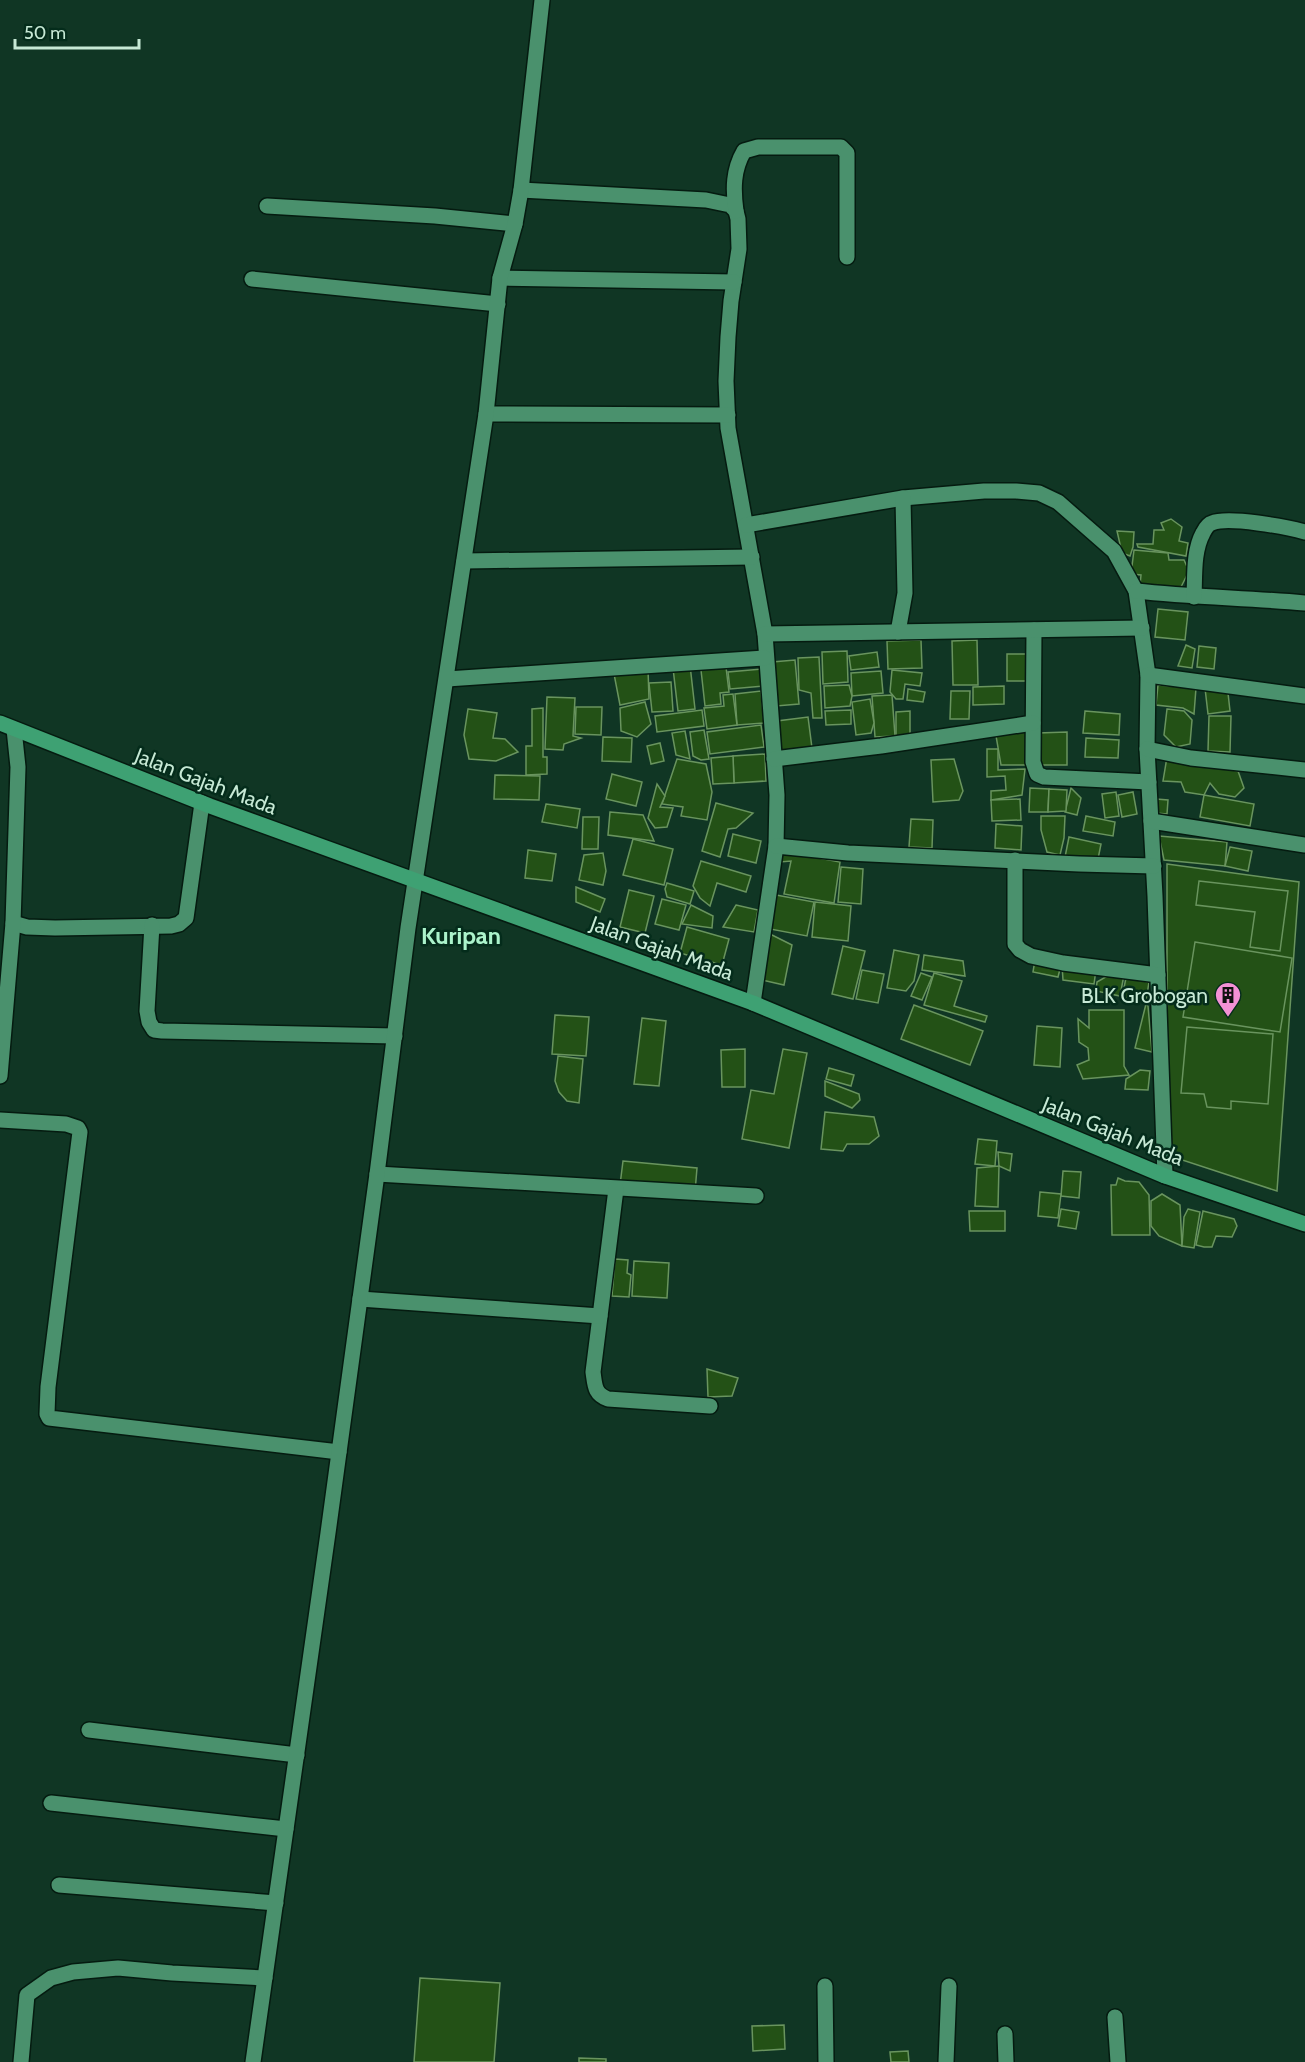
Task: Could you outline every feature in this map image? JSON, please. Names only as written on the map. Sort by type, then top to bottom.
[{"type":"main road","name":"Jalan Gajah Mada","points":[[7,726],[202,802],[753,1003],[1165,1176],[1305,1224]]},
{"type":"street","points":[[253,2062],[360,1299],[415,881],[486,414],[500,278],[521,190],[542,0]]},
{"type":"street","points":[[753,1003],[776,846],[777,795],[765,634],[728,428],[726,381],[728,337],[739,249],[734,190],[737,164],[744,151],[758,147],[841,147],[847,153],[847,257]]},
{"type":"street","points":[[521,190],[706,200],[730,205],[736,211]]},
{"type":"street","points":[[267,206],[435,216],[514,224]]},
{"type":"street","points":[[500,278],[734,282]]},
{"type":"street","points":[[252,279],[498,303]]},
{"type":"street","points":[[486,414],[728,415]]},
{"type":"street","points":[[746,525],[903,498],[984,491],[1039,493],[1058,502],[1114,551],[1136,591],[1148,675],[1147,749],[1154,866],[1165,1176]]},
{"type":"street","points":[[898,632],[905,593],[903,498]]},
{"type":"street","points":[[1194,597],[1198,544],[1203,531],[1211,523],[1248,522],[1305,532]]},
{"type":"street","points":[[464,561],[752,557]]},
{"type":"street","points":[[1136,591],[1194,597],[1305,603]]},
{"type":"street","points":[[765,634],[1142,628]]},
{"type":"street","points":[[1034,630],[1034,771],[1040,776],[1149,782]]},
{"type":"street","points":[[447,679],[765,658]]},
{"type":"street","points":[[1148,675],[1305,696]]},
{"type":"street","points":[[774,759],[881,746],[1033,723]]},
{"type":"street","points":[[0,1076],[18,767],[7,726]]},
{"type":"street","points":[[1147,749],[1191,758],[1305,770]]},
{"type":"street","points":[[9,930],[27,927],[179,924],[186,918],[202,802]]},
{"type":"street","points":[[1151,821],[1305,845]]},
{"type":"street","points":[[776,846],[848,853],[1154,866]]},
{"type":"street","points":[[1015,860],[1016,944],[1020,951],[1030,956],[1063,963],[1158,975]]},
{"type":"street","points":[[152,925],[147,1011],[149,1022],[154,1030],[162,1032],[395,1036]]},
{"type":"street","points":[[0,1120],[66,1124],[78,1128],[80,1132],[48,1387],[47,1414],[49,1418],[339,1452]]},
{"type":"street","points":[[377,1174],[756,1196]]},
{"type":"street","points":[[616,1188],[594,1372],[596,1390],[600,1396],[608,1399],[710,1406]]},
{"type":"street","points":[[360,1299],[600,1316]]},
{"type":"street","points":[[89,1730],[297,1755]]},
{"type":"street","points":[[51,1803],[286,1828]]},
{"type":"street","points":[[59,1885],[276,1903]]},
{"type":"street","points":[[21,2062],[27,1995],[51,1978],[73,1972],[118,1968],[265,1978]]},
{"type":"street","points":[[825,1986],[826,2062]]},
{"type":"street","points":[[946,2062],[949,1986]]},
{"type":"street","points":[[1115,2017],[1118,2062]]},
{"type":"street","points":[[1005,2034],[1005,2062]]},
{"type":"building","points":[[1171,519],[1182,527],[1179,541],[1188,543],[1186,556],[1138,547],[1137,544],[1153,544],[1154,530],[1164,530],[1161,523]]},
{"type":"building","points":[[1117,531],[1134,532],[1130,556],[1122,553]]},
{"type":"building","points":[[1134,550],[1168,553],[1169,560],[1184,560],[1189,571],[1181,587],[1175,589],[1140,585],[1141,575],[1131,574]]},
{"type":"building","points":[[1158,609],[1188,612],[1185,640],[1155,637]]},
{"type":"building","points":[[921,640],[922,668],[888,669],[887,641]]},
{"type":"building","points":[[977,640],[978,685],[953,685],[952,641]]},
{"type":"building","points":[[1186,645],[1195,649],[1192,668],[1178,666]]},
{"type":"building","points":[[1199,646],[1216,648],[1214,669],[1197,667]]},
{"type":"building","points":[[847,651],[848,682],[823,684],[822,652]]},
{"type":"building","points":[[877,652],[879,667],[851,670],[849,656]]},
{"type":"building","points":[[1007,654],[1029,654],[1029,681],[1007,681]]},
{"type":"building","points":[[819,657],[822,718],[813,718],[811,693],[799,690],[798,658]]},
{"type":"building","points":[[795,660],[799,704],[776,706],[772,662]]},
{"type":"building","points":[[690,665],[695,709],[678,711],[673,668]]},
{"type":"building","points":[[726,667],[729,692],[720,693],[721,704],[705,706],[701,670]]},
{"type":"building","points":[[648,669],[649,699],[620,705],[614,674]]},
{"type":"building","points":[[762,669],[764,686],[730,689],[728,672]]},
{"type":"building","points":[[892,670],[922,673],[920,686],[905,684],[903,699],[896,699],[890,692]]},
{"type":"building","points":[[881,671],[883,693],[852,696],[851,673]]},
{"type":"building","points":[[671,682],[673,711],[652,712],[649,683]]},
{"type":"building","points":[[849,685],[852,696],[850,706],[825,708],[824,686]]},
{"type":"building","points":[[1158,685],[1196,688],[1194,714],[1183,708],[1156,705]]},
{"type":"building","points":[[1004,686],[1004,704],[973,705],[973,687]]},
{"type":"building","points":[[1205,688],[1228,693],[1230,711],[1208,714]]},
{"type":"building","points":[[908,689],[925,692],[923,702],[907,700]]},
{"type":"building","points":[[761,691],[764,723],[737,725],[735,694]]},
{"type":"building","points":[[951,691],[970,691],[969,719],[950,719]]},
{"type":"building","points":[[733,694],[737,725],[707,729],[704,708],[724,706],[723,695]]},
{"type":"building","points":[[892,695],[895,736],[875,737],[872,696]]},
{"type":"building","points":[[547,697],[575,698],[573,736],[581,738],[564,744],[563,750],[545,749]]},
{"type":"building","points":[[870,699],[874,723],[871,733],[856,735],[852,702]]},
{"type":"building","points":[[645,702],[651,724],[637,737],[621,731],[620,708]]},
{"type":"building","points":[[576,707],[602,707],[601,735],[575,734]]},
{"type":"building","points":[[543,708],[543,757],[547,757],[547,774],[526,775],[526,746],[532,746],[532,709]]},
{"type":"building","points":[[468,709],[497,713],[493,738],[505,739],[518,752],[496,761],[469,759],[464,735]]},
{"type":"building","points":[[1167,709],[1184,711],[1192,720],[1190,744],[1176,747],[1164,735]]},
{"type":"building","points":[[702,710],[704,726],[657,732],[655,716]]},
{"type":"building","points":[[851,710],[851,724],[826,725],[825,711]]},
{"type":"building","points":[[910,711],[910,740],[896,740],[896,712]]},
{"type":"building","points":[[1085,711],[1120,714],[1119,735],[1083,733]]},
{"type":"building","points":[[1209,716],[1231,716],[1230,752],[1208,751]]},
{"type":"building","points":[[808,717],[812,748],[781,752],[777,721]]},
{"type":"building","points":[[761,725],[764,747],[710,754],[707,732]]},
{"type":"building","points":[[1027,727],[1029,756],[1025,765],[1001,765],[995,730]]},
{"type":"building","points":[[704,730],[709,759],[701,760],[693,756],[690,732]]},
{"type":"building","points":[[685,731],[690,759],[676,755],[672,733]]},
{"type":"building","points":[[1067,732],[1067,765],[1038,765],[1038,733]]},
{"type":"building","points":[[603,737],[632,738],[631,762],[602,761]]},
{"type":"building","points":[[1086,738],[1119,740],[1118,758],[1085,757]]},
{"type":"building","points":[[660,743],[664,761],[651,764],[647,746]]},
{"type":"building","points":[[987,749],[998,749],[998,770],[1025,769],[1022,795],[991,800],[991,791],[1006,790],[1005,776],[987,777]]},
{"type":"building","points":[[765,754],[766,781],[734,783],[733,756]]},
{"type":"building","points":[[733,756],[734,783],[713,784],[711,758]]},
{"type":"building","points":[[1167,757],[1238,771],[1244,788],[1235,797],[1219,794],[1210,783],[1204,795],[1185,792],[1181,782],[1163,781]]},
{"type":"building","points":[[677,759],[706,764],[712,792],[707,820],[681,816],[683,807],[662,804]]},
{"type":"building","points":[[954,759],[963,791],[959,800],[933,802],[931,760]]},
{"type":"building","points":[[612,774],[642,782],[636,806],[606,799]]},
{"type":"building","points":[[495,775],[540,776],[539,800],[494,799]]},
{"type":"building","points":[[657,784],[665,796],[660,807],[673,808],[667,827],[655,828],[648,818]]},
{"type":"building","points":[[1030,788],[1049,789],[1048,812],[1029,812]]},
{"type":"building","points":[[1071,788],[1081,798],[1077,815],[1065,812]]},
{"type":"building","points":[[1049,789],[1067,790],[1066,811],[1048,812]]},
{"type":"building","points":[[1116,792],[1119,816],[1105,818],[1102,794]]},
{"type":"building","points":[[1133,792],[1137,814],[1122,817],[1118,795]]},
{"type":"building","points":[[1204,795],[1254,804],[1250,826],[1200,817]]},
{"type":"building","points":[[1020,799],[1021,820],[992,821],[991,800]]},
{"type":"building","points":[[1156,799],[1168,800],[1167,814],[1155,813]]},
{"type":"building","points":[[716,803],[753,813],[736,828],[728,829],[720,857],[702,851]]},
{"type":"building","points":[[546,804],[580,809],[577,828],[542,822]]},
{"type":"building","points":[[610,812],[643,815],[654,841],[608,835]]},
{"type":"building","points":[[1041,816],[1065,816],[1064,838],[1060,855],[1047,852],[1041,830]]},
{"type":"building","points":[[1086,816],[1115,822],[1113,836],[1083,831]]},
{"type":"building","points":[[583,817],[599,817],[598,849],[582,849]]},
{"type":"building","points":[[911,819],[933,820],[932,848],[909,847]]},
{"type":"building","points":[[996,824],[1022,826],[1021,850],[995,848]]},
{"type":"building","points":[[733,834],[761,841],[756,863],[728,856]]},
{"type":"building","points":[[1159,836],[1227,842],[1225,866],[1164,860]]},
{"type":"building","points":[[1069,837],[1101,844],[1097,864],[1065,857]]},
{"type":"building","points":[[633,839],[673,849],[664,885],[623,875]]},
{"type":"building","points":[[1230,847],[1252,851],[1248,871],[1225,866]]},
{"type":"building","points":[[528,850],[556,854],[552,881],[525,878]]},
{"type":"building","points":[[782,851],[840,862],[834,903],[784,894],[791,861],[780,862]]},
{"type":"building","points":[[603,853],[606,871],[603,885],[579,880],[584,855]]},
{"type":"building","points":[[701,861],[751,876],[746,892],[717,883],[710,906],[700,898],[693,886]]},
{"type":"building","name":"BLK Grobogan","points":[[1167,864],[1299,882],[1277,1191],[1167,1155]]},
{"type":"building","points":[[841,867],[863,869],[861,904],[838,902]]},
{"type":"building","points":[[1199,881],[1288,891],[1280,951],[1250,947],[1255,912],[1196,905]]},
{"type":"building","points":[[667,883],[694,891],[690,904],[667,897],[665,889]]},
{"type":"building","points":[[576,887],[605,899],[600,912],[576,902]]},
{"type":"building","points":[[629,890],[654,896],[645,933],[620,927]]},
{"type":"building","points":[[776,895],[814,902],[807,936],[770,929]]},
{"type":"building","points":[[662,899],[686,905],[679,930],[655,924]]},
{"type":"building","points":[[815,902],[851,906],[848,941],[812,937]]},
{"type":"building","points":[[691,905],[713,916],[712,928],[682,924]]},
{"type":"building","points":[[736,905],[758,910],[754,932],[723,927]]},
{"type":"building","points":[[687,927],[729,939],[722,965],[680,953]]},
{"type":"building","points":[[768,933],[792,945],[784,985],[758,979]]},
{"type":"building","points":[[1195,942],[1292,958],[1280,1032],[1183,1017]]},
{"type":"building","points":[[843,946],[865,951],[853,999],[832,994]]},
{"type":"building","points":[[894,950],[919,955],[914,981],[906,991],[887,988]]},
{"type":"building","points":[[924,955],[963,961],[965,976],[922,970]]},
{"type":"building","points":[[1035,960],[1061,965],[1058,977],[1033,972]]},
{"type":"building","points":[[1062,965],[1096,970],[1094,984],[1063,980]]},
{"type":"building","points":[[862,970],[884,974],[878,1003],[856,999]]},
{"type":"building","points":[[921,973],[932,977],[922,1000],[911,996]]},
{"type":"building","points":[[934,973],[962,981],[954,1006],[987,1016],[985,1022],[924,1005]]},
{"type":"building","points":[[1109,975],[1124,975],[1120,996],[1096,991],[1097,982]]},
{"type":"building","points":[[1126,978],[1149,982],[1146,1001],[1122,997]]},
{"type":"building","points":[[1146,1004],[1148,1006],[1152,1052],[1135,1048]]},
{"type":"building","points":[[914,1005],[983,1031],[970,1065],[901,1039]]},
{"type":"building","points":[[1089,1010],[1124,1010],[1124,1066],[1129,1075],[1083,1079],[1077,1065],[1089,1060],[1088,1048],[1079,1042],[1078,1019],[1089,1028]]},
{"type":"building","points":[[555,1015],[589,1017],[586,1056],[552,1054]]},
{"type":"building","points":[[642,1018],[666,1021],[659,1086],[634,1084]]},
{"type":"building","points":[[1037,1026],[1062,1028],[1060,1067],[1034,1065]]},
{"type":"building","points":[[1187,1027],[1273,1034],[1268,1104],[1231,1101],[1231,1109],[1207,1107],[1204,1094],[1181,1093]]},
{"type":"building","points":[[745,1049],[745,1087],[722,1087],[721,1050]]},
{"type":"building","points":[[783,1049],[807,1053],[789,1148],[742,1139],[751,1090],[774,1094]]},
{"type":"building","points":[[558,1056],[583,1059],[579,1103],[567,1101],[559,1092],[555,1081]]},
{"type":"building","points":[[829,1068],[854,1075],[851,1086],[826,1079]]},
{"type":"building","points":[[1140,1070],[1150,1071],[1148,1090],[1125,1089],[1126,1079]]},
{"type":"building","points":[[825,1081],[859,1094],[860,1100],[852,1108],[825,1096]]},
{"type":"building","points":[[825,1112],[874,1117],[879,1136],[869,1144],[847,1144],[843,1151],[821,1149]]},
{"type":"building","points":[[978,1139],[997,1141],[995,1166],[975,1164]]},
{"type":"building","points":[[998,1152],[1012,1154],[1010,1171],[999,1166]]},
{"type":"building","points":[[623,1161],[697,1168],[695,1192],[620,1185]]},
{"type":"building","points":[[999,1166],[998,1207],[975,1206],[977,1168]]},
{"type":"building","points":[[1063,1171],[1081,1172],[1079,1198],[1061,1196]]},
{"type":"building","points":[[1118,1178],[1139,1182],[1149,1195],[1150,1235],[1112,1235],[1111,1185],[1116,1185]]},
{"type":"building","points":[[1040,1192],[1061,1194],[1058,1218],[1038,1216]]},
{"type":"building","points":[[1162,1194],[1180,1205],[1182,1246],[1159,1236],[1151,1226],[1151,1201]]},
{"type":"building","points":[[1061,1209],[1079,1212],[1076,1229],[1058,1226]]},
{"type":"building","points":[[1188,1209],[1200,1212],[1194,1248],[1182,1246],[1184,1217]]},
{"type":"building","points":[[969,1211],[1005,1211],[1005,1231],[970,1231]]},
{"type":"building","points":[[1203,1211],[1234,1219],[1237,1226],[1232,1237],[1216,1236],[1212,1247],[1196,1245]]},
{"type":"building","points":[[615,1259],[628,1260],[627,1273],[631,1275],[629,1297],[612,1296]]},
{"type":"building","points":[[634,1261],[669,1263],[667,1298],[632,1296]]},
{"type":"building","points":[[707,1369],[738,1378],[732,1396],[708,1397]]},
{"type":"building","points":[[420,1978],[500,1983],[494,2062],[414,2062]]},
{"type":"building","points":[[784,2025],[785,2049],[753,2051],[752,2026]]},
{"type":"building","points":[[908,2051],[909,2062],[891,2062],[890,2052]]},
{"type":"building","points":[[579,2058],[606,2059],[606,2062],[579,2062]]},
{"type":"place","name":"BLK Grobogan","points":[[1228,1018]]},
{"type":"district","name":"Kuripan","points":[[461,935]]}]
